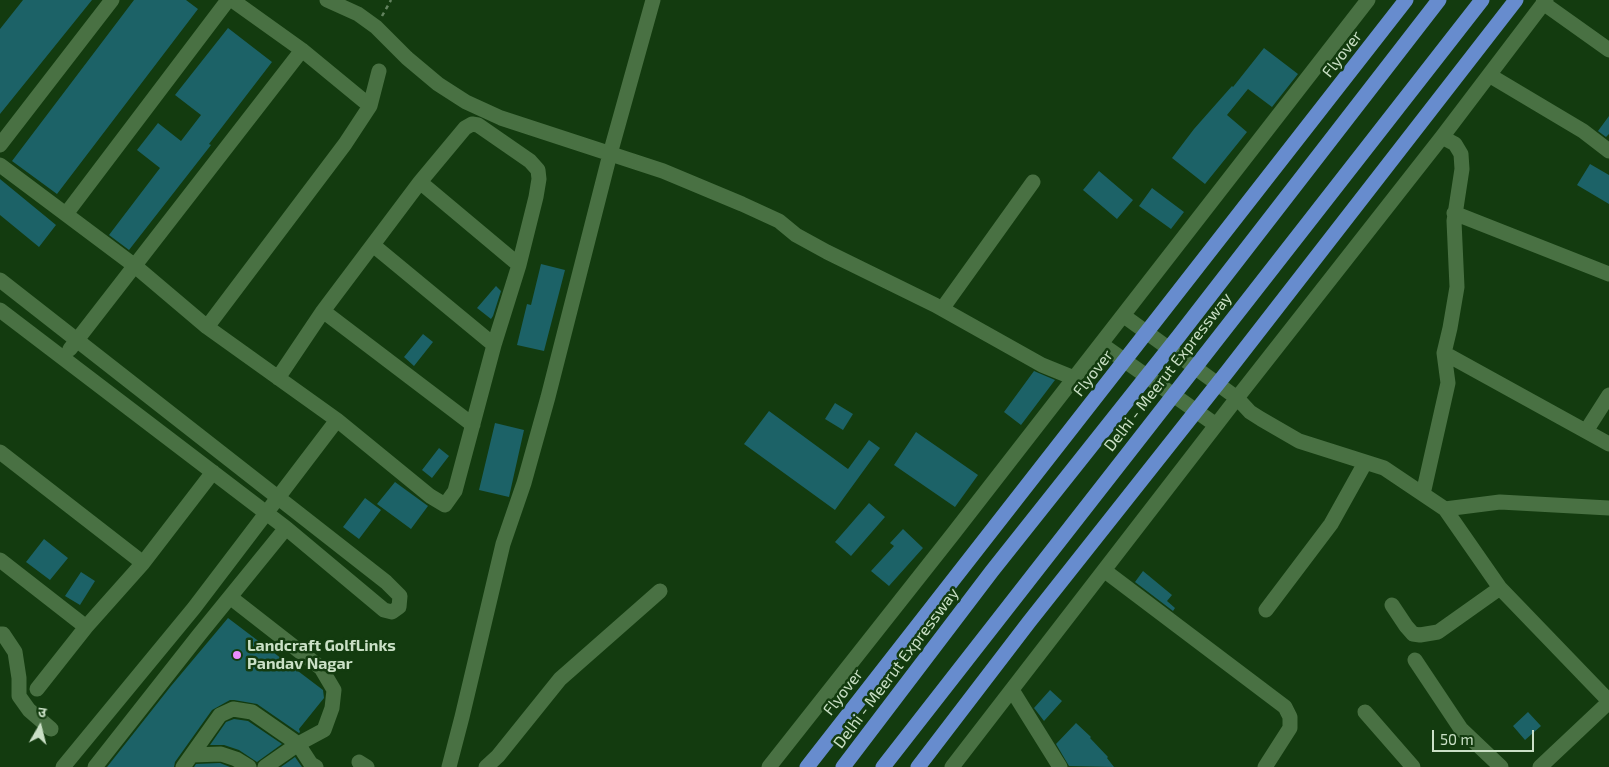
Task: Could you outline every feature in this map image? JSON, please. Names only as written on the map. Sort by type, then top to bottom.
[{"type":"highway","name":"Flyover","points":[[807,767],[1406,0]]},
{"type":"highway","name":"Delhi - Meerut Expressway","points":[[843,767],[992,571],[1178,337],[1439,0]]},
{"type":"highway","name":"Delhi - Meerut Expressway","points":[[883,767],[1482,0]]},
{"type":"highway","points":[[918,767],[1029,622],[1516,0]]},
{"type":"street","points":[[0,145],[112,0]]},
{"type":"street","points":[[66,214],[228,0]]},
{"type":"street","points":[[232,0],[302,50],[370,106]]},
{"type":"street","points":[[327,0],[358,14],[376,27],[407,58],[438,84],[466,102],[501,118],[663,171],[749,207],[779,221],[796,235],[827,252],[942,309],[1042,365],[1074,378]]},
{"type":"street","points":[[449,767],[504,544],[524,482],[548,396],[610,154],[653,0]]},
{"type":"street","points":[[769,767],[1124,316],[1368,0]]},
{"type":"street","points":[[952,767],[1545,2],[1609,50]]},
{"type":"street","points":[[63,358],[302,50]]},
{"type":"street","points":[[207,326],[345,144],[370,106],[379,71]]},
{"type":"street","points":[[1489,75],[1583,131],[1609,151]]},
{"type":"street","points":[[0,165],[135,266],[207,326],[278,378],[337,420],[430,496],[445,505],[455,491],[494,345],[519,265],[536,197],[539,179],[538,170],[530,161],[478,125],[472,124],[464,128],[420,182],[323,311],[278,378]]},
{"type":"street","points":[[1423,494],[1448,383],[1444,353],[1457,286],[1454,213],[1462,169],[1461,154],[1455,144],[1442,137]]},
{"type":"street","points":[[420,182],[519,265]]},
{"type":"street","points":[[942,309],[1033,182]]},
{"type":"street","points":[[1454,213],[1609,274]]},
{"type":"street","points":[[373,245],[494,345]]},
{"type":"street","points":[[0,280],[386,582],[400,596],[399,607],[392,612],[384,610],[286,528],[0,310]]},
{"type":"street","points":[[323,311],[473,425]]},
{"type":"street","points":[[1124,316],[1237,398],[1250,412],[1261,420],[1299,441],[1384,468],[1445,509],[1500,588],[1609,702],[1540,767]]},
{"type":"street","points":[[1101,344],[1216,425]]},
{"type":"street","points":[[1444,353],[1609,444]]},
{"type":"street","points":[[1586,431],[1609,394]]},
{"type":"street","points":[[63,767],[194,608],[337,420]]},
{"type":"street","points":[[0,452],[143,563]]},
{"type":"street","points":[[1266,610],[1331,524],[1365,463]]},
{"type":"street","points":[[38,689],[86,627],[143,563],[213,472]]},
{"type":"street","points":[[1445,509],[1500,502],[1609,508]]},
{"type":"street","points":[[95,767],[286,528]]},
{"type":"street","points":[[0,560],[86,627]]},
{"type":"street","points":[[1104,571],[1285,707],[1290,717],[1290,728],[1265,767]]},
{"type":"street","points":[[1392,604],[1413,634],[1420,635],[1438,632],[1500,588]]},
{"type":"street","points":[[486,767],[498,756],[560,679],[660,591]]},
{"type":"street","points":[[230,597],[321,668],[334,690],[332,708],[324,730],[298,744],[265,767]]},
{"type":"street","points":[[0,634],[4,634],[15,652],[19,678],[18,696],[29,710],[51,729]]},
{"type":"street","points":[[1415,660],[1461,729],[1501,767]]},
{"type":"street","points":[[1012,690],[1060,767]]},
{"type":"street","points":[[187,761],[220,715],[233,709],[252,712],[298,744],[312,766]]},
{"type":"street","points":[[1365,712],[1413,767]]},
{"type":"street","points":[[187,761],[221,754],[236,759],[250,767]]},
{"type":"building","points":[[23,0],[92,0],[0,114],[0,29]]},
{"type":"building","points":[[134,0],[186,0],[198,9],[57,194],[12,161]]},
{"type":"building","points":[[228,28],[272,62],[209,144],[211,145],[129,250],[109,235],[160,168],[137,150],[158,123],[181,141],[201,115],[175,95]]},
{"type":"building","points":[[1264,48],[1298,74],[1272,107],[1248,89],[1227,115],[1247,132],[1205,184],[1172,158],[1194,129],[1233,87]]},
{"type":"building","points":[[1609,116],[1609,134],[1606,137],[1598,131]]},
{"type":"building","points":[[1590,164],[1609,175],[1609,204],[1577,185]]},
{"type":"building","points":[[1099,171],[1133,200],[1117,219],[1083,190]]},
{"type":"building","points":[[0,179],[56,225],[39,247],[0,215]]},
{"type":"building","points":[[1152,188],[1184,212],[1171,229],[1139,206]]},
{"type":"building","points":[[541,264],[565,270],[544,351],[517,345],[527,304],[531,305]]},
{"type":"building","points":[[496,286],[501,291],[491,319],[477,308]]},
{"type":"building","points":[[423,334],[433,342],[414,366],[404,357]]},
{"type":"building","points":[[1034,371],[1055,380],[1021,425],[1004,412]]},
{"type":"building","points":[[835,403],[853,414],[843,430],[825,419]]},
{"type":"building","points":[[769,411],[848,469],[869,440],[880,448],[835,510],[744,444]]},
{"type":"building","points":[[495,423],[524,430],[509,497],[479,490]]},
{"type":"building","points":[[916,432],[978,475],[955,507],[894,465]]},
{"type":"building","points":[[439,448],[449,456],[432,478],[422,470]]},
{"type":"building","points":[[395,482],[428,506],[411,529],[377,504]]},
{"type":"building","points":[[365,498],[381,510],[359,539],[343,527]]},
{"type":"building","points":[[869,503],[885,517],[851,556],[835,542]]},
{"type":"building","points":[[903,529],[923,548],[889,586],[871,571],[894,546],[890,543]]},
{"type":"building","points":[[44,539],[68,558],[50,580],[26,562]]},
{"type":"building","points":[[1143,571],[1172,595],[1167,601],[1175,608],[1173,611],[1135,582]]},
{"type":"building","points":[[81,572],[95,581],[80,605],[65,596]]},
{"type":"building","name":"Landcraft GolfLinks Pandav Nagar","points":[[228,618],[323,690],[324,698],[299,729],[300,732],[257,704],[230,700],[212,710],[175,762],[174,767],[107,767],[171,686]]},
{"type":"building","points":[[1050,690],[1062,701],[1044,721],[1034,708]]},
{"type":"building","points":[[1528,712],[1541,726],[1525,740],[1513,726]]},
{"type":"building","points":[[234,719],[248,721],[282,744],[257,762],[239,750],[224,745],[210,745],[226,722]]},
{"type":"building","points":[[1076,723],[1091,737],[1114,767],[1069,766],[1056,744]]},
{"type":"building","points":[[295,757],[302,767],[281,767]]},
{"type":"building","points":[[220,763],[230,767],[194,767],[196,764]]},
{"type":"place","name":"Landcraft GolfLinks Pandav Nagar","points":[[237,655]]}]
